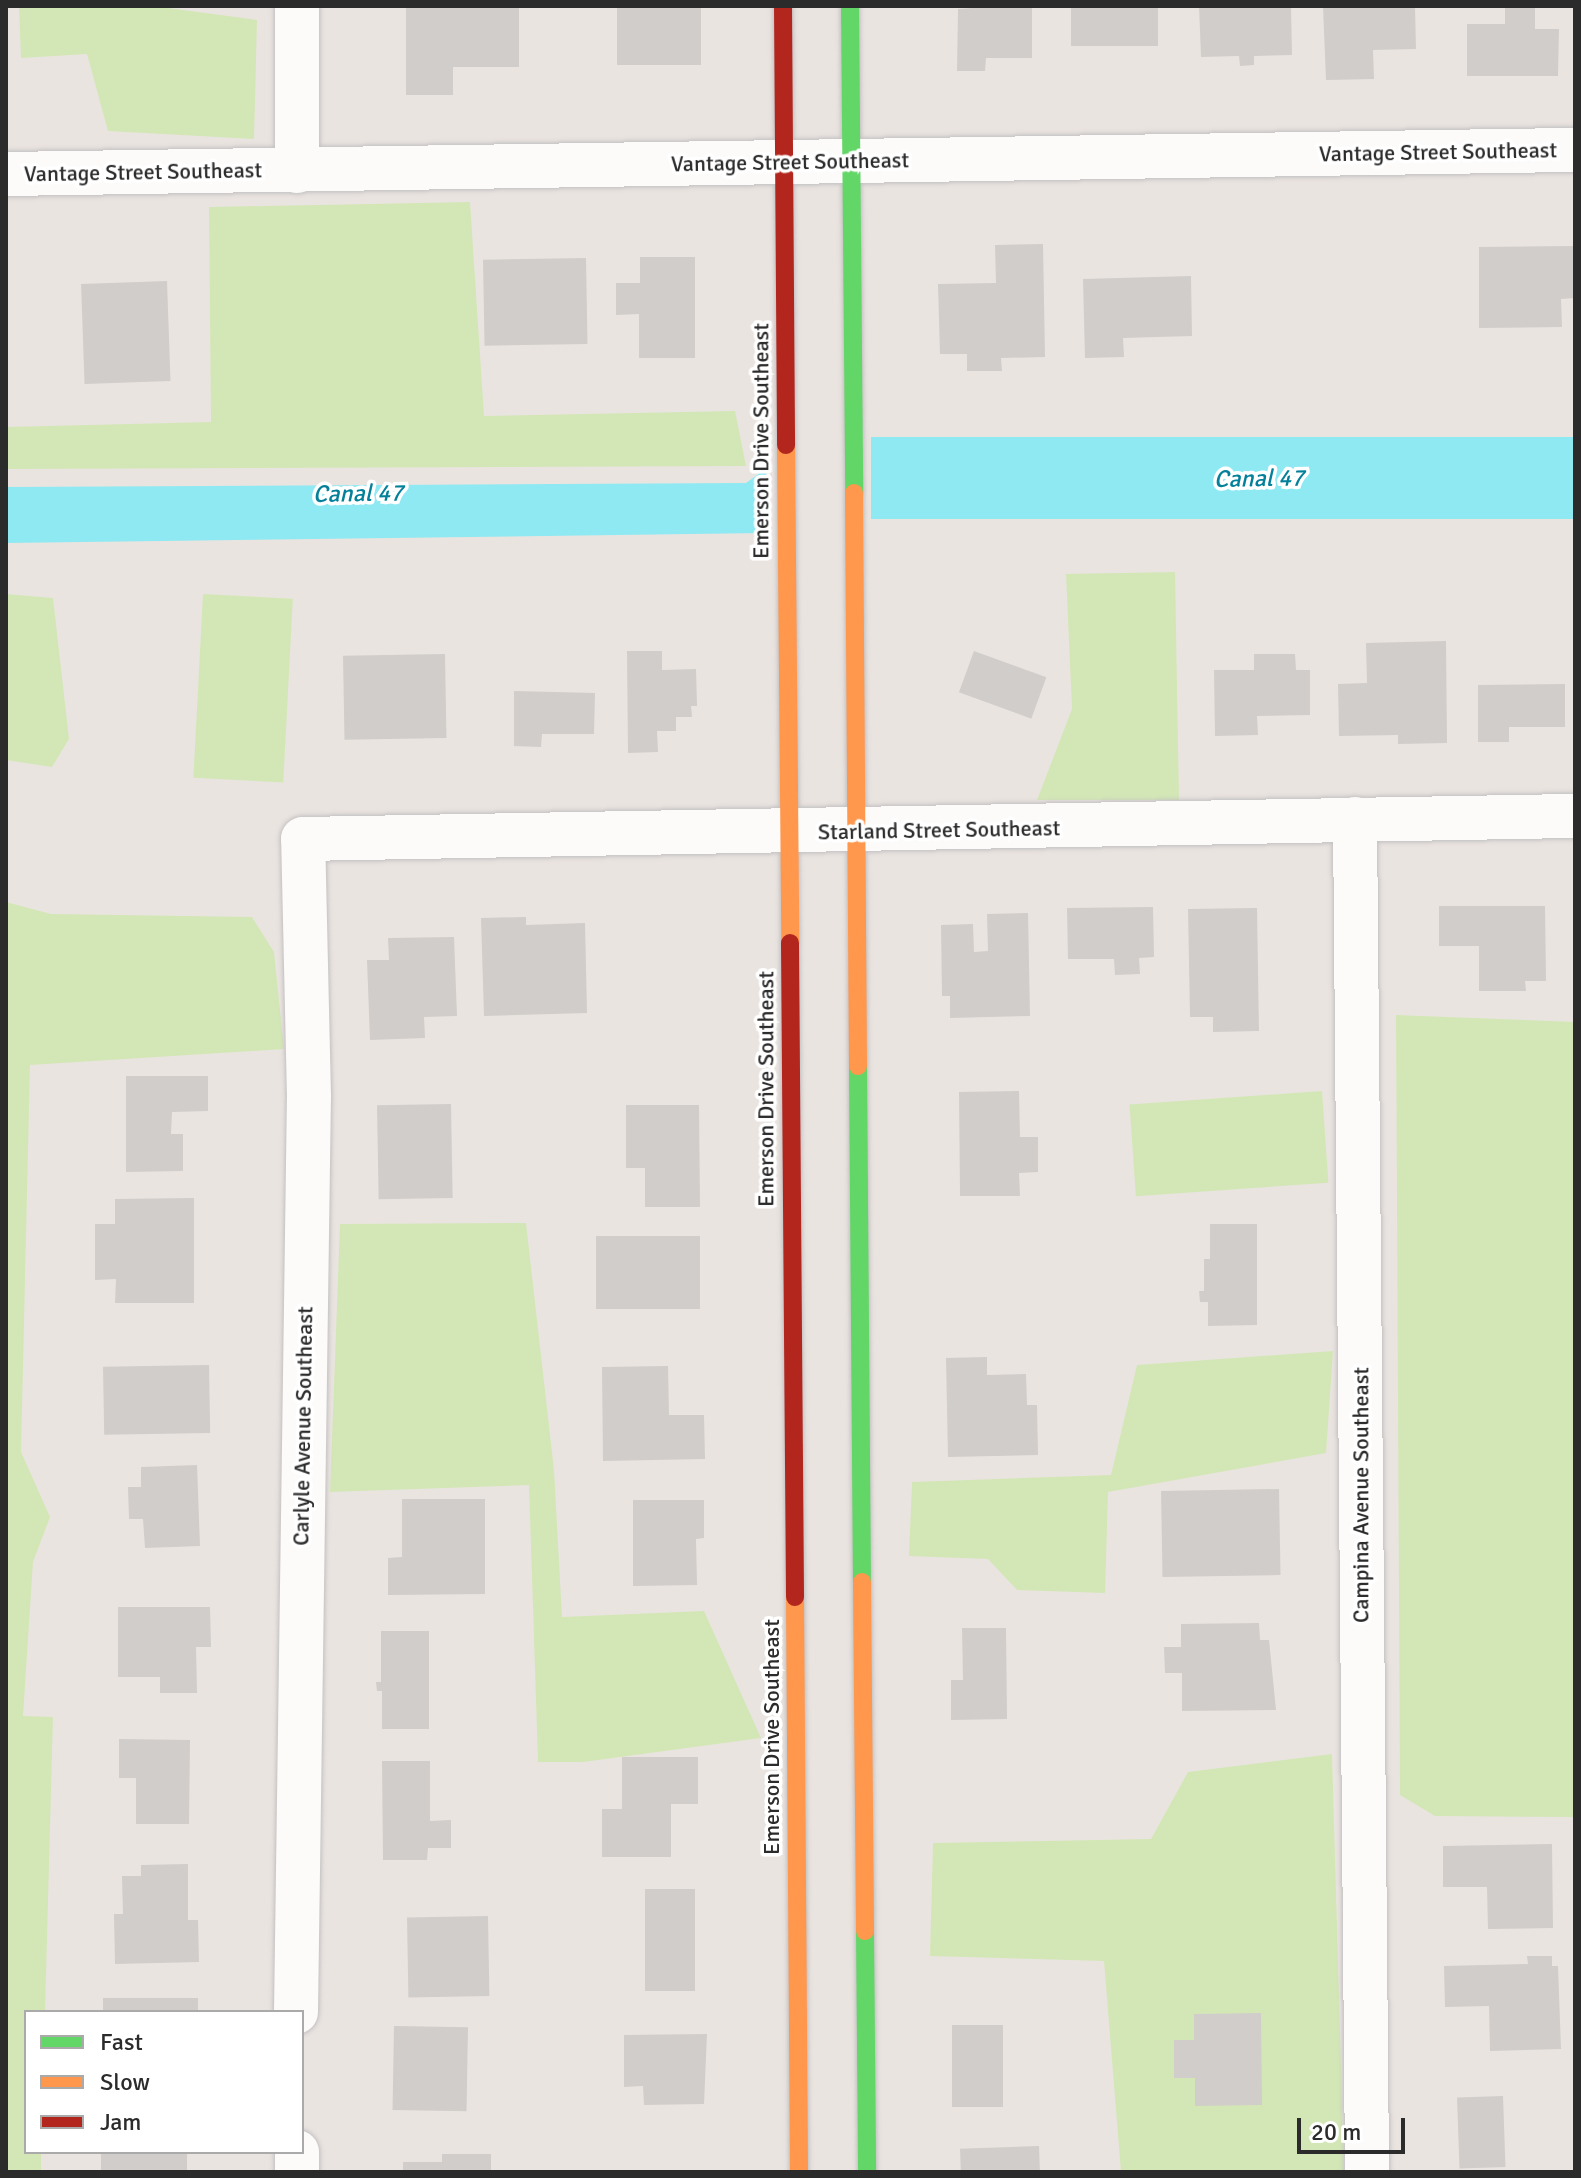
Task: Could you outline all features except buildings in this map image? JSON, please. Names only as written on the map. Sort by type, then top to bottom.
[{"type":"street","points":[[297,6],[297,171]]},
{"type":"street","name":"Emerson Drive Southeast","points":[[783,6],[799,2172]]},
{"type":"street","points":[[850,6],[867,2172]]},
{"type":"street","name":"Vantage Street Southeast","points":[[6,174],[1575,150]]},
{"type":"street","name":"Starland Street Southeast","points":[[303,839],[856,833],[1575,816]]},
{"type":"street","name":"Campina Avenue Southeast","points":[[1355,819],[1367,2172]]},
{"type":"street","name":"Carlyle Avenue Southeast","points":[[296,2010],[309,1097],[303,839]]},
{"type":"green space","points":[[19,6],[153,6],[257,20],[254,139],[108,131],[87,54],[21,58]]},
{"type":"green space","points":[[470,202],[484,416],[735,411],[746,466],[6,469],[6,427],[211,422],[209,207]]},
{"type":"green space","points":[[1175,572],[1179,800],[1037,800],[1072,709],[1066,574]]},
{"type":"green space","points":[[6,594],[53,598],[69,739],[52,767],[6,760]]},
{"type":"green space","points":[[203,594],[293,599],[283,782],[193,778]]},
{"type":"green space","points":[[6,902],[51,914],[252,917],[274,952],[284,1049],[30,1065],[21,1452],[50,1517],[33,1562],[23,1716],[53,1717],[45,2010],[24,2010],[24,2154],[41,2154],[41,2172],[6,2172]]},
{"type":"green space","points":[[1396,1015],[1575,1022],[1575,1817],[1435,1816],[1400,1795]]},
{"type":"green space","points":[[1322,1091],[1328,1183],[1136,1196],[1129,1104]]},
{"type":"green space","points":[[526,1223],[554,1470],[562,1617],[704,1611],[761,1738],[583,1762],[538,1762],[529,1485],[330,1492],[340,1224]]},
{"type":"green space","points":[[1333,1351],[1326,1453],[1108,1492],[1105,1593],[1017,1590],[988,1559],[909,1556],[912,1482],[1111,1475],[1137,1365]]},
{"type":"green space","points":[[1332,1754],[1344,2172],[1121,2172],[1104,1961],[930,1956],[933,1843],[1151,1839],[1188,1772]]},
{"type":"water","name":"Canal 47","points":[[871,437],[1575,437],[1575,519],[871,519]]},
{"type":"water","name":"Canal 47","points":[[759,447],[766,447],[767,533],[6,543],[6,487],[746,483],[761,472]]},
{"type":"traffic: fast","points":[[850,6],[854,493]]},
{"type":"traffic: fast","points":[[858,1066],[862,1582]]},
{"type":"traffic: fast","points":[[865,1931],[867,2172]]},
{"type":"traffic: slow","points":[[786,445],[790,943]]},
{"type":"traffic: slow","points":[[854,493],[858,1066]]},
{"type":"traffic: slow","points":[[862,1582],[865,1931]]},
{"type":"traffic: slow","points":[[795,1597],[799,2172]]},
{"type":"traffic: jam","points":[[783,6],[786,445]]},
{"type":"traffic: jam","points":[[790,943],[795,1597]]}]
